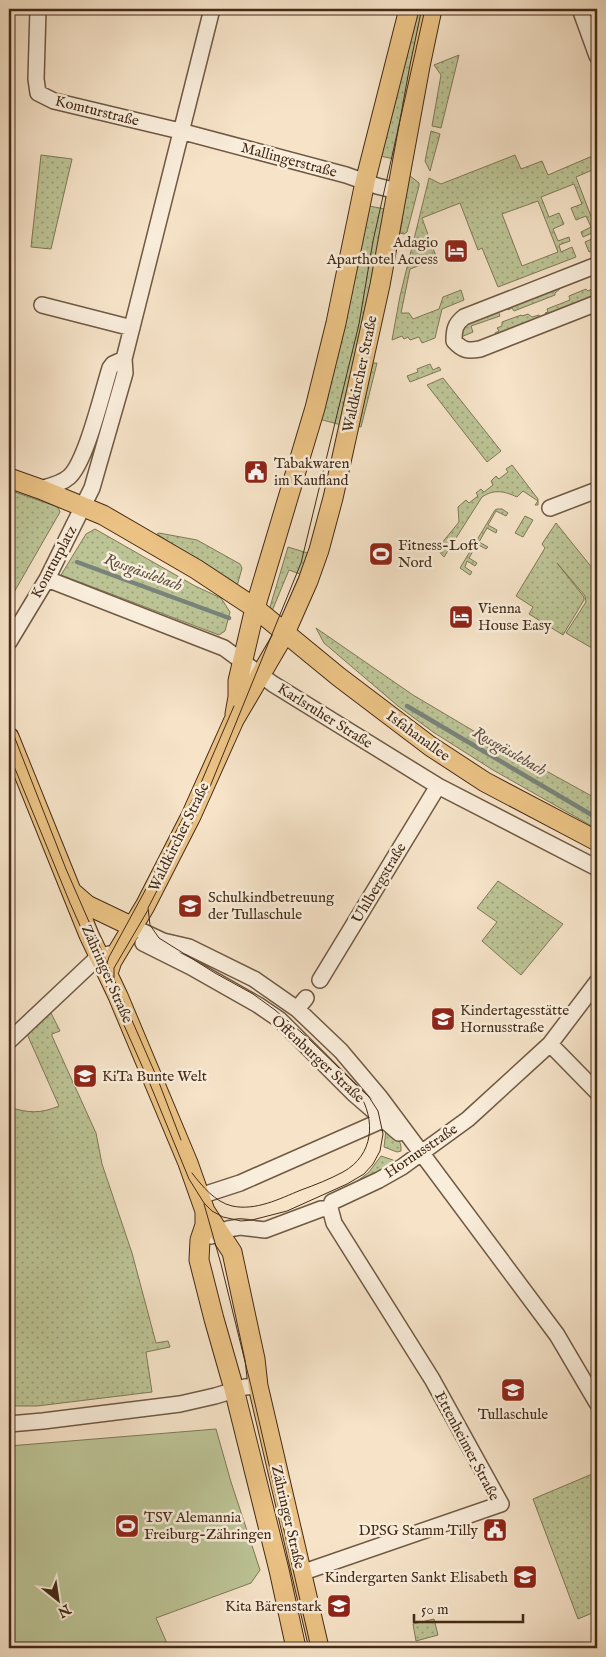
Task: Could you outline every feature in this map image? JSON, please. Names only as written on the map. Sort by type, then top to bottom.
[{"type":"main road","name":"Waldkircher Straße","points":[[234,720],[238,697],[238,682],[255,608],[315,408],[336,322],[364,182],[409,9]]},
{"type":"main road","name":"Waldkircher Straße","points":[[104,966],[126,938],[191,816],[234,720],[285,633],[308,581],[319,550],[333,498],[380,286],[391,218],[432,9]]},
{"type":"main road","points":[[9,478],[103,515],[196,569],[255,608]]},
{"type":"main road","name":"Isfahanallee","points":[[255,608],[430,746],[484,782],[597,841]]},
{"type":"main road","name":"Zähringer Straße","points":[[9,737],[71,890],[184,1154],[203,1204],[232,1252],[255,1358],[258,1386],[319,1648]]},
{"type":"main road","points":[[71,890],[126,938]]},
{"type":"main road","name":"Zähringer Straße","points":[[203,1204],[205,1225],[200,1240],[199,1260],[234,1389],[279,1570],[296,1648]]},
{"type":"street","name":"Komturstraße","points":[[38,9],[36,79],[38,93],[54,101],[180,131]]},
{"type":"street","points":[[83,508],[92,488],[125,373],[124,359],[212,9]]},
{"type":"street","points":[[580,9],[597,56]]},
{"type":"street","name":"Mallingerstraße","points":[[180,131],[397,190]]},
{"type":"street","points":[[597,265],[464,317],[457,322],[454,330],[454,341],[461,349],[471,351],[480,349],[597,303]]},
{"type":"street","points":[[42,305],[132,328]]},
{"type":"street","points":[[40,489],[68,478],[77,467],[92,427],[110,368],[113,364],[124,359]]},
{"type":"street","points":[[77,467],[81,473],[87,475],[96,473]]},
{"type":"street","points":[[550,508],[597,490]]},
{"type":"street","name":"Komturplatz","points":[[9,642],[47,578],[83,508]]},
{"type":"street","name":"Karlsruher Straße","points":[[47,578],[224,648],[261,676],[438,786],[597,868]]},
{"type":"street","name":"Uhlbergstraße","points":[[320,980],[438,786]]},
{"type":"street","name":"Offenburger Straße","points":[[126,938],[163,941],[189,947],[302,1004],[353,1064],[389,1118],[421,1152],[557,1335],[597,1403]]},
{"type":"street","name":"Offenburger Straße","points":[[126,938],[191,967],[258,1004],[297,1036],[353,1093],[389,1118]]},
{"type":"street","points":[[9,1041],[95,960],[104,966]]},
{"type":"street","name":"Hornusstraße","points":[[200,1240],[240,1227],[265,1230],[321,1209],[330,1208],[332,1202],[339,1197],[388,1175],[481,1108],[550,1044],[597,982]]},
{"type":"street","points":[[550,1044],[597,1092]]},
{"type":"street","points":[[203,1204],[240,1182],[389,1118]]},
{"type":"street","name":"Ettenheimer Straße","points":[[301,1573],[500,1504],[432,1379],[334,1224],[330,1208]]},
{"type":"street","points":[[9,1424],[43,1422],[180,1404],[215,1396],[234,1389],[258,1386]]},
{"type":"green space","points":[[412,9],[428,9],[399,160],[375,155]]},
{"type":"green space","points":[[459,55],[441,128],[432,126],[441,75],[434,65]]},
{"type":"green space","points":[[431,131],[440,134],[430,171],[425,161]]},
{"type":"green space","points":[[597,154],[597,168],[576,177],[597,232],[597,249],[589,252],[585,242],[594,238],[592,233],[583,237],[581,232],[591,227],[586,216],[576,220],[571,208],[582,204],[574,184],[541,197],[549,217],[559,213],[564,224],[553,229],[558,241],[569,237],[570,241],[559,245],[561,252],[572,247],[576,257],[498,287],[482,248],[478,250],[460,203],[422,218],[437,259],[410,269],[401,313],[409,313],[413,319],[439,309],[443,297],[461,290],[464,300],[442,309],[435,338],[422,343],[419,337],[410,340],[408,337],[404,339],[402,336],[392,340],[400,296],[429,178],[441,184],[515,155],[521,169],[542,161],[548,175]],"holes":[[[538,201],[558,252],[522,266],[502,214]]]},
{"type":"green space","points":[[41,155],[72,159],[51,249],[31,247]]},
{"type":"green space","points":[[409,175],[419,183],[419,186],[407,232],[404,234],[400,233]]},
{"type":"green space","points":[[364,205],[385,209],[345,426],[319,419]]},
{"type":"green space","points":[[559,284],[561,288],[555,295],[514,311],[512,308],[508,310],[507,304]]},
{"type":"green space","points":[[594,288],[597,289],[597,297],[547,316],[545,313],[548,312],[547,309],[570,300],[569,296]]},
{"type":"green space","points":[[497,308],[500,316],[471,326],[473,332],[461,337],[462,326]]},
{"type":"green space","points":[[528,314],[532,317],[539,315],[541,319],[496,336],[495,333],[499,331],[497,328],[502,326],[502,322]]},
{"type":"green space","points":[[373,363],[377,363],[361,427],[357,426]]},
{"type":"green space","points":[[430,364],[433,370],[439,367],[441,370],[410,382],[407,376],[418,372],[417,369]]},
{"type":"green space","points":[[443,378],[501,451],[487,462],[427,385]]},
{"type":"green space","points":[[512,465],[538,501],[523,491],[517,497],[499,492],[482,497],[444,557],[437,549],[459,522],[458,507],[466,500],[469,503],[478,496],[476,493],[481,489],[484,492],[493,485],[491,481],[496,476],[499,479],[508,472],[506,469]]},
{"type":"green space","points":[[9,490],[58,507],[60,512],[9,601]]},
{"type":"green space","points":[[497,509],[502,509],[508,513],[506,516],[496,511],[488,525],[497,530],[496,533],[487,528],[479,542],[488,547],[486,549],[477,544],[469,558],[477,563],[475,566],[467,561],[465,567],[472,572],[470,575],[460,568]]},
{"type":"green space","points":[[525,516],[533,520],[523,537],[515,533]]},
{"type":"green space","points":[[556,523],[597,574],[597,651],[566,633],[586,602],[585,596],[557,563],[584,597],[563,635],[529,614],[533,607],[516,596],[545,548],[542,544]]},
{"type":"green space","points":[[95,529],[195,586],[221,598],[230,612],[225,631],[219,635],[61,575],[86,534]]},
{"type":"green space","points":[[157,534],[197,540],[240,564],[242,568],[237,586]]},
{"type":"green space","points":[[288,547],[314,555],[281,619],[300,574],[289,570],[272,611],[270,607]]},
{"type":"green space","points":[[316,628],[413,695],[597,799],[597,829],[493,770],[433,732],[398,706],[324,643]]},
{"type":"green space","points":[[498,881],[563,924],[521,975],[482,941],[497,922],[477,908]]},
{"type":"green space","points":[[50,1011],[60,1031],[52,1034],[52,1036],[96,1133],[102,1164],[132,1253],[156,1343],[168,1341],[170,1347],[146,1352],[152,1392],[37,1406],[9,1406],[9,1107],[34,1112],[59,1106],[27,1034]]},
{"type":"green space","points":[[386,1130],[399,1141],[401,1151],[397,1152],[384,1147]]},
{"type":"green space","points":[[381,1156],[393,1160],[394,1163],[356,1184],[369,1172]]},
{"type":"green space","name":"TSV Alemannia Freiburg-Zähringen","points":[[216,1429],[260,1570],[251,1583],[156,1618],[169,1648],[9,1648],[9,1446]]},
{"type":"green space","points":[[597,1472],[597,1611],[578,1619],[533,1499]]},
{"type":"green space","points":[[434,1619],[438,1635],[416,1641],[413,1624]]},
{"type":"waterway","name":"Rossgässlebach","points":[[77,562],[229,618]]},
{"type":"waterway","name":"Rossgässlebach","points":[[407,706],[597,818]]},
{"type":"tram line","points":[[9,754],[70,903],[150,1084],[189,1179],[204,1203],[212,1211],[223,1217],[241,1221],[252,1220],[287,1211],[347,1184],[364,1174],[373,1164],[380,1151],[383,1134],[378,1111],[369,1097],[308,1038],[275,1010],[253,994],[159,938],[150,925],[148,908],[207,794],[301,563],[359,324],[373,241],[425,9]]},
{"type":"tram line","points":[[104,980],[104,972],[109,957],[200,785],[234,706]]},
{"type":"tram line","points":[[9,723],[66,869],[158,1080],[181,1140]]},
{"type":"tram line","points":[[114,978],[114,968],[148,910]]},
{"type":"tram line","points":[[192,1173],[220,1201],[232,1206],[241,1207],[259,1206],[333,1177],[353,1165],[366,1147],[370,1125],[368,1114],[359,1093]]},
{"type":"tram line","points":[[204,1204],[251,1386],[311,1648]]},
{"type":"place","name":"Adagio Aparthotel Access","points":[[456,251]]},
{"type":"place","name":"Tabakwaren im Kaufland","points":[[256,472]]},
{"type":"place","name":"Fitness-Loft Nord","points":[[381,554]]},
{"type":"place","name":"Vienna House Easy","points":[[461,617]]},
{"type":"place","name":"Schulkindbetreuung der Tullaschule","points":[[190,906]]},
{"type":"place","name":"Kindertagesstätte Hornusstraße","points":[[443,1019]]},
{"type":"place","name":"KiTa Bunte Welt","points":[[85,1076]]},
{"type":"place","name":"Tullaschule","points":[[513,1390]]},
{"type":"place","name":"TSV Alemannia Freiburg-Zähringen","points":[[127,1526]]},
{"type":"place","name":"DPSG Stamm Tilly","points":[[495,1530]]},
{"type":"place","name":"Kindergarten Sankt Elisabeth","points":[[525,1577]]},
{"type":"place","name":"Kita Bärenstark","points":[[339,1606]]}]
